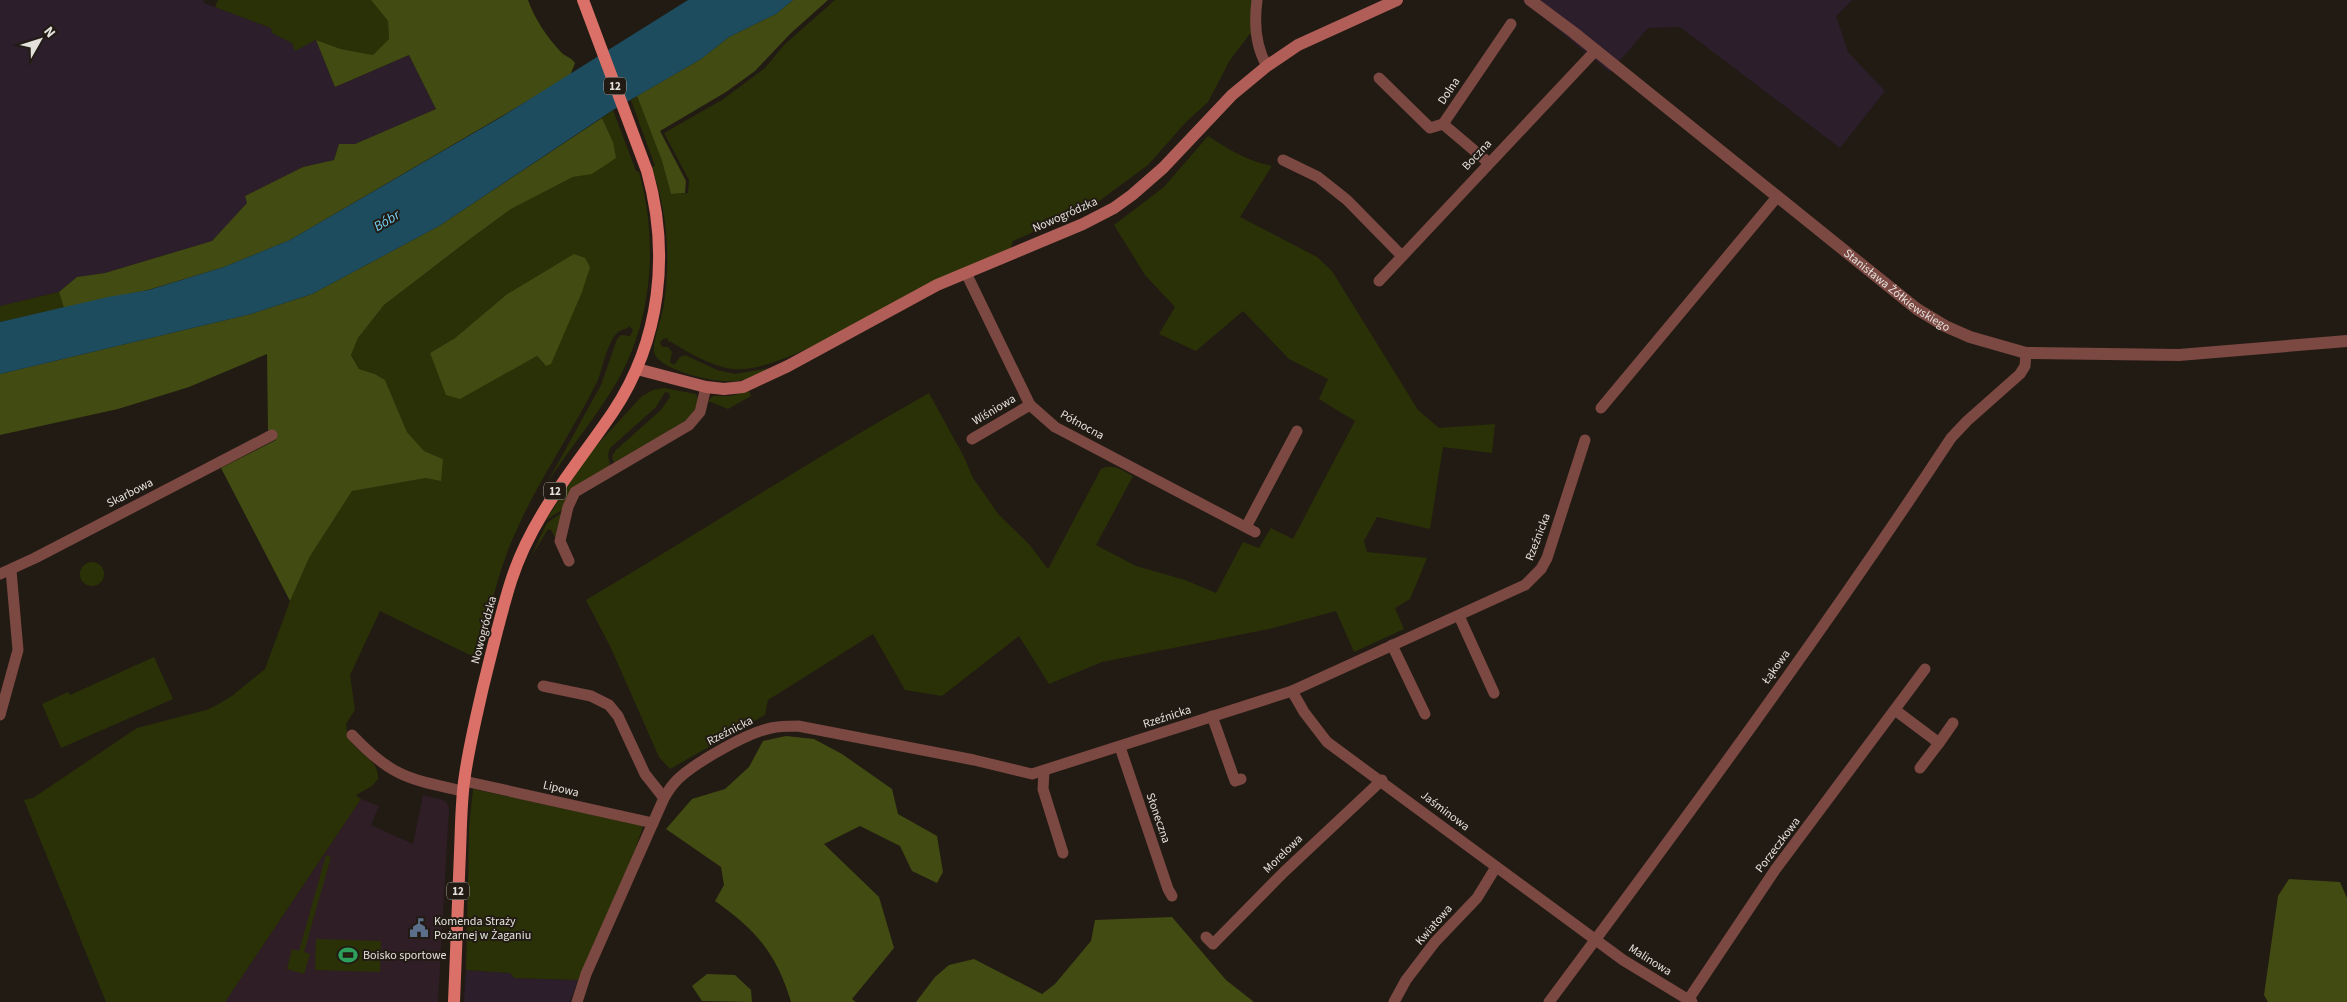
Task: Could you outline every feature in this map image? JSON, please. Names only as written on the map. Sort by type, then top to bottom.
[{"type":"main road","name":"12","points":[[583,0],[647,172],[656,210],[659,279],[653,321],[637,369]]},
{"type":"main road","name":"Nowogródzka","points":[[454,1002],[463,786],[493,646],[518,560],[532,530],[556,490],[614,410],[637,369],[706,387],[724,390],[743,387],[788,366],[937,285],[1083,224],[1114,208],[1163,168],[1232,95],[1267,66],[1298,45],[1397,0]]},
{"type":"street","points":[[1257,0],[1255,14],[1256,38],[1261,56],[1267,66]]},
{"type":"street","name":"Stanisława Żółkiewskiego","points":[[1530,0],[1596,50],[1917,309],[1970,337],[2026,353],[2179,355],[2347,341]]},
{"type":"street","name":"Dolna","points":[[1488,163],[1443,124],[1511,24]]},
{"type":"street","name":"Boczna","points":[[1379,281],[1596,50]]},
{"type":"street","points":[[1379,78],[1430,128],[1443,124]]},
{"type":"street","points":[[1283,160],[1318,177],[1347,200],[1402,256]]},
{"type":"street","points":[[1601,408],[1777,197]]},
{"type":"street","name":"Północna","points":[[966,272],[1030,405],[1055,427],[1250,529],[1297,431]]},
{"type":"street","name":"Łąkowa","points":[[1549,1002],[1708,787],[1854,582],[1951,438],[1966,421],[2020,374],[2025,366],[2026,353]]},
{"type":"street","points":[[569,561],[560,541],[569,502],[575,492],[690,425],[700,412],[706,387]]},
{"type":"street","name":"Wiśniowa","points":[[972,439],[1030,405]]},
{"type":"street","name":"Skarbowa","points":[[6,572],[272,435]]},
{"type":"street","name":"Rzeźnicka","points":[[577,1002],[586,974],[664,798],[676,781],[699,764],[755,733],[786,726],[819,729],[974,760],[1032,774],[1292,691],[1517,590],[1541,569],[1547,558],[1585,440]]},
{"type":"street","points":[[0,715],[18,650],[6,572]]},
{"type":"street","points":[[1459,616],[1494,693]]},
{"type":"street","points":[[1392,645],[1425,714]]},
{"type":"street","name":"Porzeczkowa","points":[[1690,1001],[1775,870],[1925,669]]},
{"type":"street","points":[[543,686],[591,696],[609,705],[618,716],[645,774],[664,798]]},
{"type":"street","name":"Jaśminowa","points":[[1292,691],[1304,712],[1327,742],[1382,780],[1595,940]]},
{"type":"street","points":[[1894,710],[1939,742]]},
{"type":"street","points":[[1212,716],[1235,781],[1241,779]]},
{"type":"street","points":[[1920,768],[1953,723]]},
{"type":"street","name":"Lipowa","points":[[352,736],[379,761],[400,774],[427,784],[463,786],[653,823]]},
{"type":"street","name":"Słoneczna","points":[[1120,747],[1172,896]]},
{"type":"street","points":[[1044,771],[1043,789],[1063,853]]},
{"type":"street","name":"Morelowa","points":[[1206,938],[1212,944],[1284,872],[1382,780]]},
{"type":"street","name":"Kwiatowa","points":[[1394,1002],[1406,980],[1424,957],[1477,898],[1496,866]]},
{"type":"street","name":"Malinowa","points":[[1595,940],[1623,960],[1690,1001]]},
{"type":"shaded area","points":[[0,0],[203,0],[204,3],[271,28],[272,33],[292,43],[316,40],[335,87],[409,55],[436,109],[355,144],[339,144],[334,160],[303,167],[245,196],[248,203],[212,241],[105,273],[77,277],[59,292],[0,306]]},
{"type":"shaded area","points":[[1522,0],[1852,0],[1836,16],[1848,52],[1885,91],[1840,148],[1680,27],[1648,28],[1610,72]]},
{"type":"shaded area","points":[[423,795],[446,801],[449,808],[438,1002],[225,1002],[361,799],[379,806],[371,825],[413,844]]},
{"type":"shaded area","points":[[466,970],[510,973],[514,978],[578,980],[570,1002],[464,1002]]},
{"type":"green space","points":[[218,0],[371,0],[388,21],[389,39],[373,55],[341,49],[316,40],[295,51],[292,43],[272,33],[271,28],[215,7]]},
{"type":"green space","points":[[371,0],[528,0],[537,20],[550,40],[575,63],[570,76],[290,240],[224,267],[148,290],[64,308],[59,292],[77,277],[105,273],[212,241],[247,203],[245,196],[303,167],[334,160],[339,144],[355,144],[436,109],[409,55],[335,87],[316,40],[341,49],[373,55],[389,39],[388,21]]},
{"type":"green space","points":[[793,0],[828,0],[791,33],[755,71],[726,92],[660,131],[686,181],[685,193],[671,194],[662,161],[637,96],[701,59],[729,37],[776,14]]},
{"type":"green space","points":[[835,0],[1260,0],[1255,31],[1249,35],[1230,60],[1208,102],[1186,122],[1148,165],[1095,204],[1013,241],[1011,248],[931,282],[833,336],[779,360],[755,367],[725,368],[699,358],[667,340],[668,338],[660,342],[662,347],[668,347],[672,352],[670,362],[674,365],[680,357],[685,355],[717,370],[735,374],[769,368],[753,376],[737,381],[717,380],[691,375],[666,365],[658,359],[654,352],[666,286],[667,251],[664,217],[652,167],[655,166],[631,100],[637,96],[662,161],[671,194],[688,193],[689,180],[664,133],[722,100],[765,68],[784,45]]},
{"type":"green space","points":[[613,110],[636,171],[639,172],[645,198],[649,224],[650,251],[645,305],[639,331],[630,356],[618,380],[547,483],[601,385],[617,339],[621,335],[630,336],[633,330],[629,326],[620,331],[611,342],[597,382],[538,487],[516,531],[498,579],[478,659],[380,611],[350,675],[355,710],[346,724],[351,743],[375,766],[378,779],[372,786],[356,795],[361,799],[225,1002],[106,1002],[24,800],[33,798],[137,728],[206,710],[232,696],[265,669],[290,601],[309,558],[352,491],[426,478],[443,459],[424,451],[407,432],[385,380],[375,374],[359,369],[351,354],[358,338],[384,305],[511,209],[573,177],[592,173],[613,142],[602,118]],"holes":[[[506,295],[545,366],[537,356],[459,399],[436,366],[430,353],[455,338]]]},
{"type":"green space","points":[[602,118],[613,142],[616,158],[592,174],[573,177],[511,209],[384,305],[358,338],[351,355],[359,369],[375,374],[385,380],[407,432],[424,451],[443,459],[441,481],[426,478],[352,491],[309,558],[290,601],[221,468],[276,440],[268,430],[267,354],[189,387],[118,409],[0,435],[0,374],[251,314],[312,294],[439,226]]},
{"type":"green space","points":[[1208,136],[1246,158],[1272,166],[1240,217],[1317,257],[1332,271],[1418,410],[1439,428],[1495,424],[1492,453],[1443,447],[1430,529],[1377,517],[1364,541],[1367,552],[1427,558],[1410,599],[1395,608],[1404,629],[1354,652],[1336,611],[1269,629],[1102,662],[1049,684],[1019,636],[942,696],[905,690],[873,634],[768,700],[765,715],[670,769],[659,757],[610,646],[586,600],[929,393],[964,457],[973,478],[999,515],[1029,544],[1048,569],[1101,469],[1105,467],[1117,468],[1133,476],[1096,545],[1136,566],[1185,580],[1216,593],[1243,542],[1259,548],[1271,528],[1293,539],[1355,421],[1319,399],[1328,379],[1289,359],[1243,311],[1196,351],[1159,334],[1175,307],[1145,275],[1114,225],[1164,187]]},
{"type":"green space","points":[[574,254],[585,258],[590,267],[582,292],[551,364],[546,366],[537,356],[460,399],[446,395],[430,353],[455,338],[506,295]]},
{"type":"green space","points":[[59,292],[64,308],[0,322],[0,306]]},
{"type":"green space","points":[[664,388],[696,394],[698,399],[694,412],[685,421],[614,463],[612,456],[616,450],[661,410],[670,397],[669,393],[665,392],[656,407],[610,448],[608,455],[610,465],[565,508],[546,520],[588,455],[642,396],[653,390]]},
{"type":"green space","points":[[749,391],[751,396],[728,409],[708,401],[713,396],[730,396]]},
{"type":"green space","points":[[564,511],[557,540],[551,530],[548,529],[531,557],[547,523]]},
{"type":"green space","points":[[92,562],[100,566],[104,574],[100,582],[92,586],[84,582],[80,574],[84,566]]},
{"type":"green space","points":[[154,657],[173,699],[61,748],[42,704],[68,692],[70,695]]},
{"type":"green space","points":[[786,736],[814,739],[842,754],[892,789],[898,814],[937,836],[943,872],[937,883],[912,871],[900,846],[860,826],[824,844],[879,897],[894,948],[852,999],[856,1002],[791,1002],[779,970],[763,944],[742,922],[715,901],[724,885],[721,867],[666,829],[692,799],[725,789],[749,767],[763,741]]},
{"type":"green space","points":[[473,789],[643,826],[635,850],[578,980],[514,978],[510,973],[466,970],[469,828]]},
{"type":"green space","points":[[326,855],[331,857],[304,952],[310,954],[304,974],[287,969],[292,949],[299,951]]},
{"type":"green space","points":[[2289,879],[2340,882],[2347,898],[2347,1002],[2268,1002],[2264,995],[2278,896]]},
{"type":"green space","points":[[1172,917],[1226,980],[1254,1002],[916,1002],[935,977],[949,965],[974,959],[1042,994],[1055,984],[1091,941],[1095,920]]},
{"type":"green space","name":"Boisko sportowe","points":[[316,939],[381,941],[380,972],[315,970]]},
{"type":"green space","points":[[707,974],[735,975],[751,990],[752,1002],[702,1001],[692,986]]},
{"type":"water","name":"Bóbr","points":[[688,0],[793,0],[776,14],[729,37],[701,59],[613,110],[439,226],[312,294],[251,314],[0,374],[0,322],[108,297],[149,290],[224,267],[290,240],[503,116]]},
{"type":"place","name":"Komenda Straży Pożarnej w Żaganiu","points":[[419,928]]},
{"type":"place","name":"Boisko sportowe","points":[[348,955]]}]
